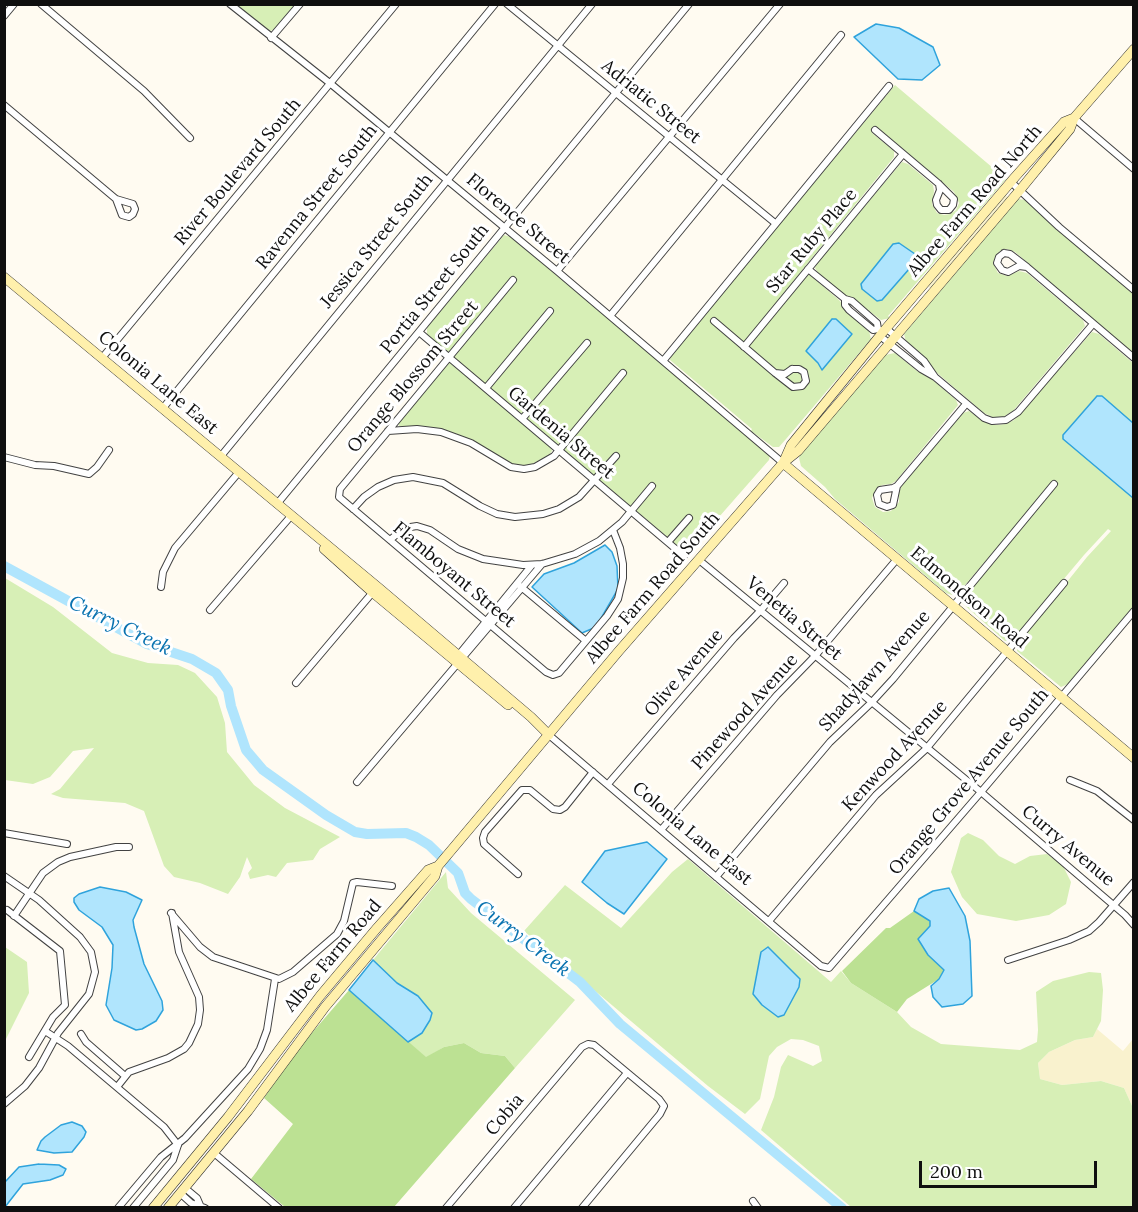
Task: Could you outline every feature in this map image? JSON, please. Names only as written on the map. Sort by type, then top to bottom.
[{"type":"main road","name":"Albee Farm Road North","points":[[913,316],[1070,129],[1074,118],[1133,51]]},
{"type":"main road","name":"Albee Farm Road North","points":[[904,309],[1064,122],[1074,118]]},
{"type":"main road","name":"Colonia Lane East","points":[[4,277],[239,471],[291,516],[343,567],[459,659],[527,721],[549,735]]},
{"type":"main road","name":"Albee Farm Road South","points":[[783,463],[791,445],[882,331],[904,309]]},
{"type":"main road","name":"Albee Farm Road South","points":[[549,735],[913,316]]},
{"type":"main road","name":"Edmondson Road","points":[[783,463],[1132,755]]},
{"type":"main road","name":"Albee Farm Road","points":[[168,1208],[214,1153],[325,1007],[435,876],[438,866],[456,843],[549,735]]},
{"type":"main road","name":"Albee Farm Road","points":[[153,1208],[209,1142],[301,1020],[376,928],[428,870],[438,866]]},
{"type":"main road","points":[[196,1175],[204,1158],[257,1090],[258,1086],[254,1083]]},
{"type":"street","points":[[4,16],[14,4]]},
{"type":"street","points":[[41,4],[144,91],[190,138]]},
{"type":"street","name":"Florence Street","points":[[230,4],[558,271],[783,463]]},
{"type":"street","points":[[272,38],[300,4]]},
{"type":"street","name":"River Boulevard South","points":[[102,358],[396,4]]},
{"type":"street","name":"Ravenna Street South","points":[[163,408],[495,4]]},
{"type":"street","name":"Adriatic Street","points":[[507,4],[775,223]]},
{"type":"street","name":"Jessica Street South","points":[[221,456],[592,4]]},
{"type":"street","name":"Portia Street South","points":[[277,504],[689,4]]},
{"type":"street","points":[[558,271],[780,4]]},
{"type":"street","points":[[610,316],[841,35]]},
{"type":"street","points":[[663,361],[889,86]]},
{"type":"street","points":[[4,105],[116,200]]},
{"type":"street","points":[[1074,118],[1134,169]]},
{"type":"street","points":[[875,130],[939,184]]},
{"type":"street","name":"Star Ruby Place","points":[[744,346],[903,154]]},
{"type":"street","points":[[1011,183],[1134,290]]},
{"type":"street","points":[[1027,267],[1019,266],[1005,272],[998,266],[998,260],[1004,254],[1010,254],[1027,267],[1134,358]]},
{"type":"street","points":[[808,269],[845,299],[852,301],[877,323],[911,362],[935,377],[966,404],[988,419],[1001,421],[1018,412],[1093,324]]},
{"type":"street","name":"Orange Blossom Street","points":[[338,495],[340,489],[387,431],[513,280]]},
{"type":"street","points":[[845,299],[845,305],[859,319],[873,330],[882,331]]},
{"type":"street","points":[[486,388],[550,311]]},
{"type":"street","points":[[859,319],[864,312]]},
{"type":"street","points":[[714,321],[775,373],[793,387],[802,386],[806,381],[804,372],[798,369],[785,374],[775,373]]},
{"type":"street","name":"Gardenia Street","points":[[419,332],[684,556]]},
{"type":"street","points":[[892,340],[917,355],[926,363],[935,377]]},
{"type":"street","points":[[522,419],[587,343]]},
{"type":"street","points":[[911,362],[917,355]]},
{"type":"street","points":[[387,431],[424,429],[450,434],[471,443],[506,465],[528,469],[549,460],[623,373]]},
{"type":"street","points":[[897,486],[966,404]]},
{"type":"street","points":[[4,457],[89,474],[97,468],[109,450]]},
{"type":"street","points":[[352,509],[378,487],[394,480],[413,477],[443,483],[497,514],[515,517],[534,516],[567,506],[584,493],[616,456]]},
{"type":"street","points":[[161,587],[163,572],[175,549],[239,471]]},
{"type":"street","name":"Shadylawn Avenue","points":[[716,876],[823,750],[871,703],[1054,484]]},
{"type":"street","points":[[390,540],[404,528],[417,526],[430,530],[446,542],[473,556],[501,563],[542,564],[586,549],[613,530],[632,512],[652,486]]},
{"type":"street","name":"Flamboyant Street","points":[[338,495],[546,672],[553,675],[559,673],[586,641]]},
{"type":"street","points":[[210,610],[291,516]]},
{"type":"street","points":[[668,542],[689,518]]},
{"type":"street","points":[[519,586],[586,641],[615,605],[622,586],[624,571],[622,555],[613,530]]},
{"type":"street","name":"Pinewood Avenue","points":[[661,830],[777,695],[815,657],[897,559]]},
{"type":"street","name":"Venetia Street","points":[[699,560],[981,792]]},
{"type":"street","points":[[357,782],[519,586],[542,564]]},
{"type":"street","points":[[519,586],[532,565]]},
{"type":"street","name":"Olive Avenue","points":[[608,784],[784,583]]},
{"type":"street","name":"Kenwood Avenue","points":[[769,921],[876,795],[926,749],[1064,583]]},
{"type":"street","points":[[296,683],[374,590]]},
{"type":"street","name":"Orange Grove Avenue South","points":[[825,968],[830,967],[1134,611]]},
{"type":"street","name":"Colonia Lane East","points":[[549,735],[825,968]]},
{"type":"street","points":[[518,874],[484,844],[485,832],[522,790],[530,790],[553,809],[562,809],[593,772]]},
{"type":"street","points":[[1070,780],[1090,787],[1134,820]]},
{"type":"street","name":"Curry Avenue","points":[[981,792],[1134,925]]},
{"type":"street","points":[[4,833],[67,844]]},
{"type":"street","points":[[14,916],[43,873],[63,860],[116,846],[129,847]]},
{"type":"street","points":[[4,876],[29,892],[80,937],[89,949],[94,965],[94,981],[89,994],[56,1037],[30,1081],[4,1104]]},
{"type":"street","points":[[1008,960],[1082,934],[1099,922],[1134,882]]},
{"type":"street","points":[[117,1087],[132,1071],[153,1065],[177,1054],[189,1042],[198,1024],[199,997],[179,951],[171,913],[200,946],[213,957],[274,979],[283,978],[335,938],[344,921],[352,883],[392,886]]},
{"type":"street","points":[[7,910],[60,951],[65,1005],[53,1017],[29,1057]]},
{"type":"street","points":[[118,1208],[161,1157],[178,1145],[254,1060],[267,1030],[274,979]]},
{"type":"street","points":[[45,1031],[56,1037],[164,1127],[178,1145]]},
{"type":"street","points":[[81,1034],[86,1042],[125,1076]]},
{"type":"street","name":"Cobia","points":[[447,1208],[582,1047],[588,1044],[594,1045],[627,1073]]},
{"type":"street","points":[[514,1208],[627,1073],[659,1099],[663,1109],[582,1208]]},
{"type":"street","points":[[133,1208],[173,1160],[178,1145]]},
{"type":"street","points":[[214,1153],[279,1208]]},
{"type":"street","points":[[182,1191],[191,1203],[202,1206]]},
{"type":"street","points":[[753,1201],[758,1208]]},
{"type":"shaded area","points":[[1005,195],[1009,198],[931,289],[927,286]]},
{"type":"shaded area","points":[[1097,1029],[1123,1051],[1133,1039],[1133,1108],[1124,1088],[1101,1081],[1062,1085],[1040,1079],[1038,1063],[1049,1052],[1075,1040],[1093,1037]]},
{"type":"green space","points":[[236,5],[296,5],[275,29],[270,31]]},
{"type":"green space","points":[[895,85],[1006,179],[888,316],[890,318],[881,320],[844,295],[818,273],[815,268],[816,264],[902,162],[908,164],[933,185],[932,204],[937,213],[950,214],[956,210],[959,203],[954,192],[877,127],[872,133],[894,151],[894,157],[803,269],[839,300],[850,314],[869,331],[871,339],[779,447],[773,447],[751,431],[752,429],[670,360],[671,355]]},
{"type":"green space","points":[[1018,199],[1026,200],[1133,294],[1133,353],[1015,252],[1007,249],[1000,251],[993,263],[998,273],[1007,276],[1019,271],[1027,273],[1083,320],[1085,326],[1013,411],[1003,417],[992,417],[984,413],[936,372],[906,342],[904,334]]},
{"type":"green space","points":[[504,235],[511,237],[770,455],[769,460],[690,550],[684,551],[427,335],[427,327]]},
{"type":"green space","points":[[1092,332],[1099,334],[1133,363],[1133,607],[1068,684],[1061,687],[1017,651],[1018,643],[1087,557],[1111,531],[1108,529],[1016,636],[1009,641],[1005,641],[961,602],[1056,483],[1055,480],[959,592],[952,595],[946,593],[835,499],[801,466],[799,458],[885,355],[895,353],[917,371],[932,379],[956,400],[958,405],[896,481],[882,485],[875,491],[872,498],[875,507],[883,512],[891,511],[899,502],[902,485],[963,413],[969,411],[985,422],[996,425],[1014,420]]},
{"type":"green space","points":[[450,363],[551,447],[552,451],[549,455],[530,465],[514,465],[457,434],[431,427],[399,426],[398,423],[446,364]]},
{"type":"green space","points":[[5,578],[53,607],[112,653],[148,663],[178,665],[195,673],[217,697],[225,723],[227,752],[254,785],[285,808],[340,837],[320,849],[313,860],[287,863],[276,877],[268,875],[250,879],[248,873],[252,868],[247,857],[240,877],[228,894],[200,883],[174,877],[164,866],[144,811],[125,803],[63,798],[51,794],[60,789],[94,748],[73,751],[50,777],[33,784],[5,780]]},
{"type":"green space","points":[[968,833],[983,840],[999,856],[1015,864],[1030,856],[1047,854],[1063,866],[1071,882],[1066,904],[1049,915],[1016,921],[977,914],[962,897],[951,872],[961,838]]},
{"type":"green space","points":[[688,859],[831,982],[841,971],[851,983],[897,1012],[911,1027],[941,1044],[1020,1050],[1037,1042],[1036,992],[1053,981],[1089,972],[1101,973],[1103,990],[1101,1021],[1093,1037],[1075,1040],[1049,1052],[1038,1063],[1040,1079],[1062,1085],[1101,1081],[1124,1088],[1133,1108],[1133,1207],[851,1207],[761,1130],[774,1097],[781,1067],[788,1055],[813,1066],[822,1061],[819,1046],[803,1040],[791,1039],[777,1047],[769,1056],[760,1099],[745,1114],[708,1086],[524,931],[565,885],[621,928],[672,872]]},
{"type":"green space","points":[[446,872],[448,888],[471,913],[575,1000],[515,1068],[505,1056],[481,1053],[464,1043],[444,1047],[426,1058],[408,1042],[422,1033],[418,996],[397,983],[373,960]]},
{"type":"green space","points":[[914,911],[930,921],[930,926],[918,939],[928,955],[944,970],[939,979],[907,999],[897,1012],[851,983],[842,971],[886,928],[890,928]]},
{"type":"green space","points":[[5,947],[27,962],[29,993],[5,1041]]},
{"type":"green space","points":[[349,990],[426,1057],[444,1047],[464,1043],[481,1053],[505,1056],[515,1068],[394,1207],[285,1207],[251,1179],[293,1124],[264,1098],[298,1049]]},
{"type":"water","points":[[876,24],[899,28],[933,47],[940,65],[922,80],[898,79],[854,37]]},
{"type":"water","points":[[899,243],[915,254],[917,260],[882,300],[877,301],[862,289],[861,284],[893,244]]},
{"type":"water","points":[[832,319],[836,319],[852,334],[822,370],[806,351]]},
{"type":"water","points":[[1097,396],[1102,396],[1133,423],[1133,498],[1063,439],[1063,435]]},
{"type":"water","points":[[605,545],[612,552],[617,566],[618,589],[596,627],[582,633],[532,587],[544,574],[574,563]]},
{"type":"water","points":[[647,842],[667,859],[624,914],[582,882],[605,851]]},
{"type":"water","points":[[100,887],[126,892],[142,900],[133,920],[134,927],[144,964],[162,1001],[163,1010],[156,1021],[142,1029],[136,1030],[114,1020],[106,1005],[113,945],[102,927],[79,910],[74,902],[74,898],[79,894]]},
{"type":"water","points":[[949,888],[965,916],[970,941],[972,996],[963,1004],[942,1007],[933,997],[931,986],[944,970],[928,955],[918,939],[930,926],[930,921],[914,911],[919,899],[933,891]]},
{"type":"water","points":[[768,947],[800,979],[799,987],[784,1015],[778,1017],[762,1005],[753,994],[761,952]]},
{"type":"water","points":[[373,960],[397,983],[418,996],[432,1013],[422,1033],[408,1042],[349,990]]},
{"type":"water","points":[[72,1122],[82,1126],[86,1132],[72,1152],[54,1153],[37,1150],[45,1137],[61,1125]]},
{"type":"water","points":[[39,1164],[59,1165],[66,1169],[63,1175],[50,1180],[23,1184],[5,1207],[5,1182],[19,1167]]},
{"type":"waterway","name":"Curry Creek","points":[[4,566],[147,644],[192,659],[216,673],[228,690],[246,750],[263,770],[326,815],[355,832],[406,833],[429,845],[458,873],[465,893],[471,899],[580,982],[620,1024],[842,1208]]}]
